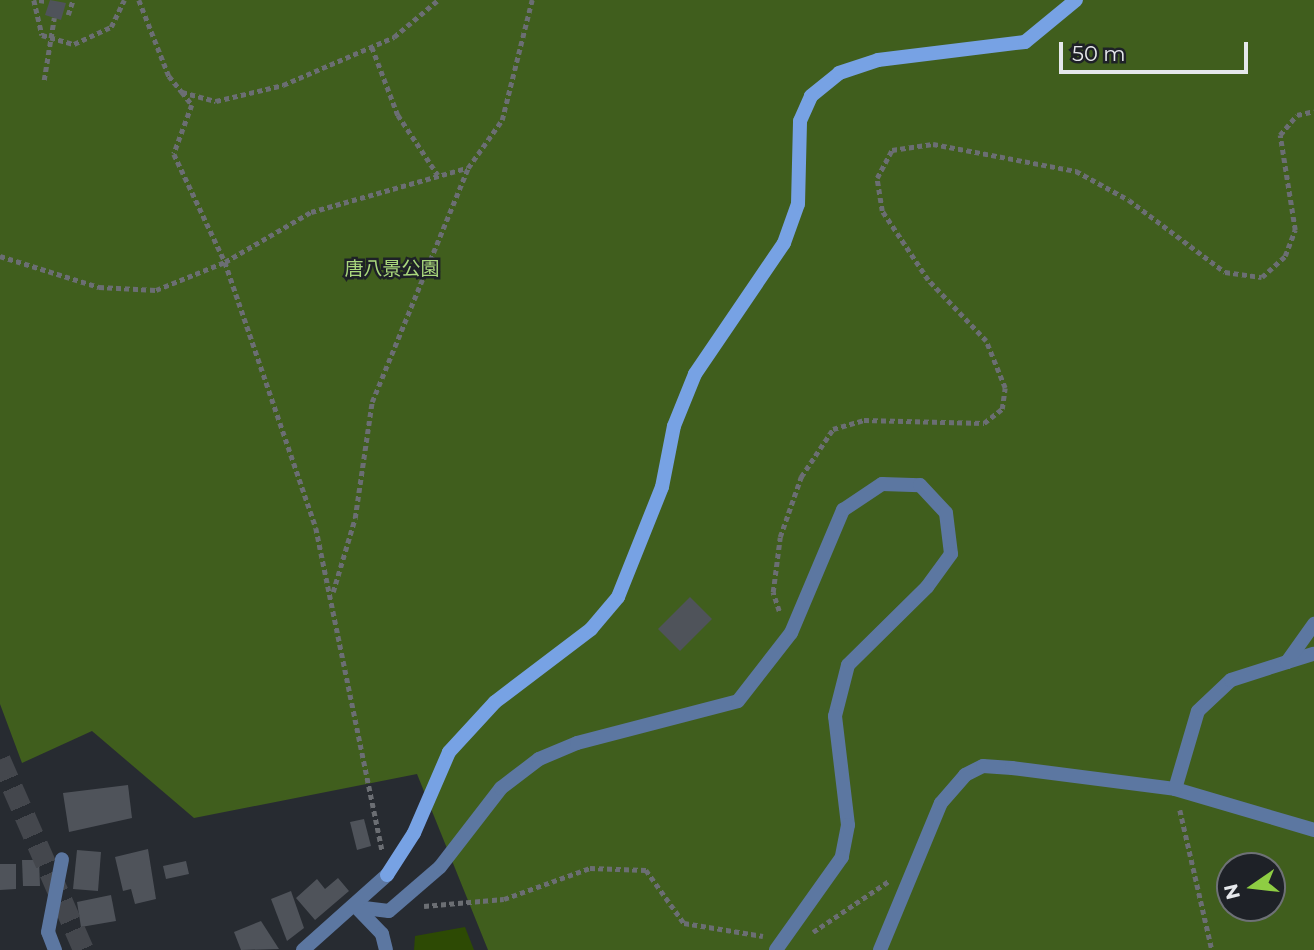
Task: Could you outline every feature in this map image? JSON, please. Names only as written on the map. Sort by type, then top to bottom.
[{"type":"street","points":[[303,950],[356,907],[387,875],[414,833],[449,752],[495,702],[591,628],[618,597],[662,487],[674,426],[695,374],[784,243],[798,204],[796,147],[811,96],[839,73],[878,60],[1025,42],[1076,0]]},
{"type":"street","points":[[356,907],[389,911],[440,867],[501,788],[539,759],[738,701],[791,633],[843,510],[882,484],[904,481],[936,496],[946,513],[951,554],[927,587],[848,665],[835,716],[848,825],[842,857],[776,950]]},
{"type":"street","points":[[1287,662],[1314,624]]},
{"type":"street","points":[[1175,789],[1198,711],[1231,680],[1314,654]]},
{"type":"street","points":[[880,950],[907,874],[941,803],[965,775],[983,766],[1175,789],[1314,830]]},
{"type":"street","points":[[55,950],[48,932],[62,859]]},
{"type":"street","points":[[356,907],[382,933],[387,950]]},
{"type":"path","points":[[46,1],[36,0],[34,19],[51,39],[74,44],[96,37],[111,27],[124,0]]},
{"type":"path","points":[[68,15],[73,0]]},
{"type":"path","points":[[139,0],[169,76],[192,105],[174,154],[225,262],[293,454],[332,593],[387,875]]},
{"type":"path","points":[[182,92],[216,101],[283,85],[372,47],[412,25],[438,0]]},
{"type":"path","points":[[332,593],[355,518],[372,402],[468,168],[502,120],[532,0]]},
{"type":"path","points":[[44,80],[54,18]]},
{"type":"path","points":[[372,47],[398,115],[438,175]]},
{"type":"path","points":[[791,633],[773,592],[780,537],[801,477],[833,429],[864,419],[984,423],[1003,409],[1005,388],[986,341],[928,280],[882,211],[877,178],[892,150],[933,144],[1076,172],[1129,200],[1225,272],[1262,277],[1285,256],[1295,230],[1280,135],[1297,115],[1314,111]]},
{"type":"path","points":[[0,256],[99,287],[156,290],[225,262],[311,212],[468,168]]},
{"type":"path","points":[[1175,789],[1212,950]]},
{"type":"path","points":[[389,911],[504,899],[590,868],[646,870],[684,923],[784,936],[824,930],[870,889],[907,874]]},
{"type":"green space","name":"唐八景公園","points":[[0,0],[1314,0],[1314,950],[488,950],[417,774],[194,818],[92,731],[22,763],[0,704]]},
{"type":"green space","points":[[465,927],[474,950],[414,950],[415,936]]},
{"type":"building","points":[[50,0],[66,3],[61,20],[45,15]]},
{"type":"building","points":[[690,597],[712,619],[680,651],[658,629]]},
{"type":"building","points":[[128,785],[132,818],[69,832],[63,793]]},
{"type":"building","points":[[364,819],[371,846],[357,850],[350,822]]},
{"type":"building","points":[[148,849],[156,899],[135,904],[131,889],[123,891],[115,857]]},
{"type":"building","points":[[77,850],[101,852],[98,891],[73,889]]},
{"type":"building","points":[[22,860],[39,860],[40,886],[23,886]]},
{"type":"building","points":[[186,861],[189,874],[166,879],[163,866]]},
{"type":"building","points":[[0,864],[16,864],[16,889],[0,890]]},
{"type":"building","points":[[338,878],[349,891],[315,920],[296,898],[317,879],[325,889]]},
{"type":"building","points":[[291,891],[304,928],[287,941],[271,899]]},
{"type":"building","points":[[111,895],[116,921],[81,927],[77,902]]},
{"type":"building","points":[[261,921],[279,949],[241,950],[234,932]]},
{"type":"tunnel","points":[[0,759],[84,950]]}]
